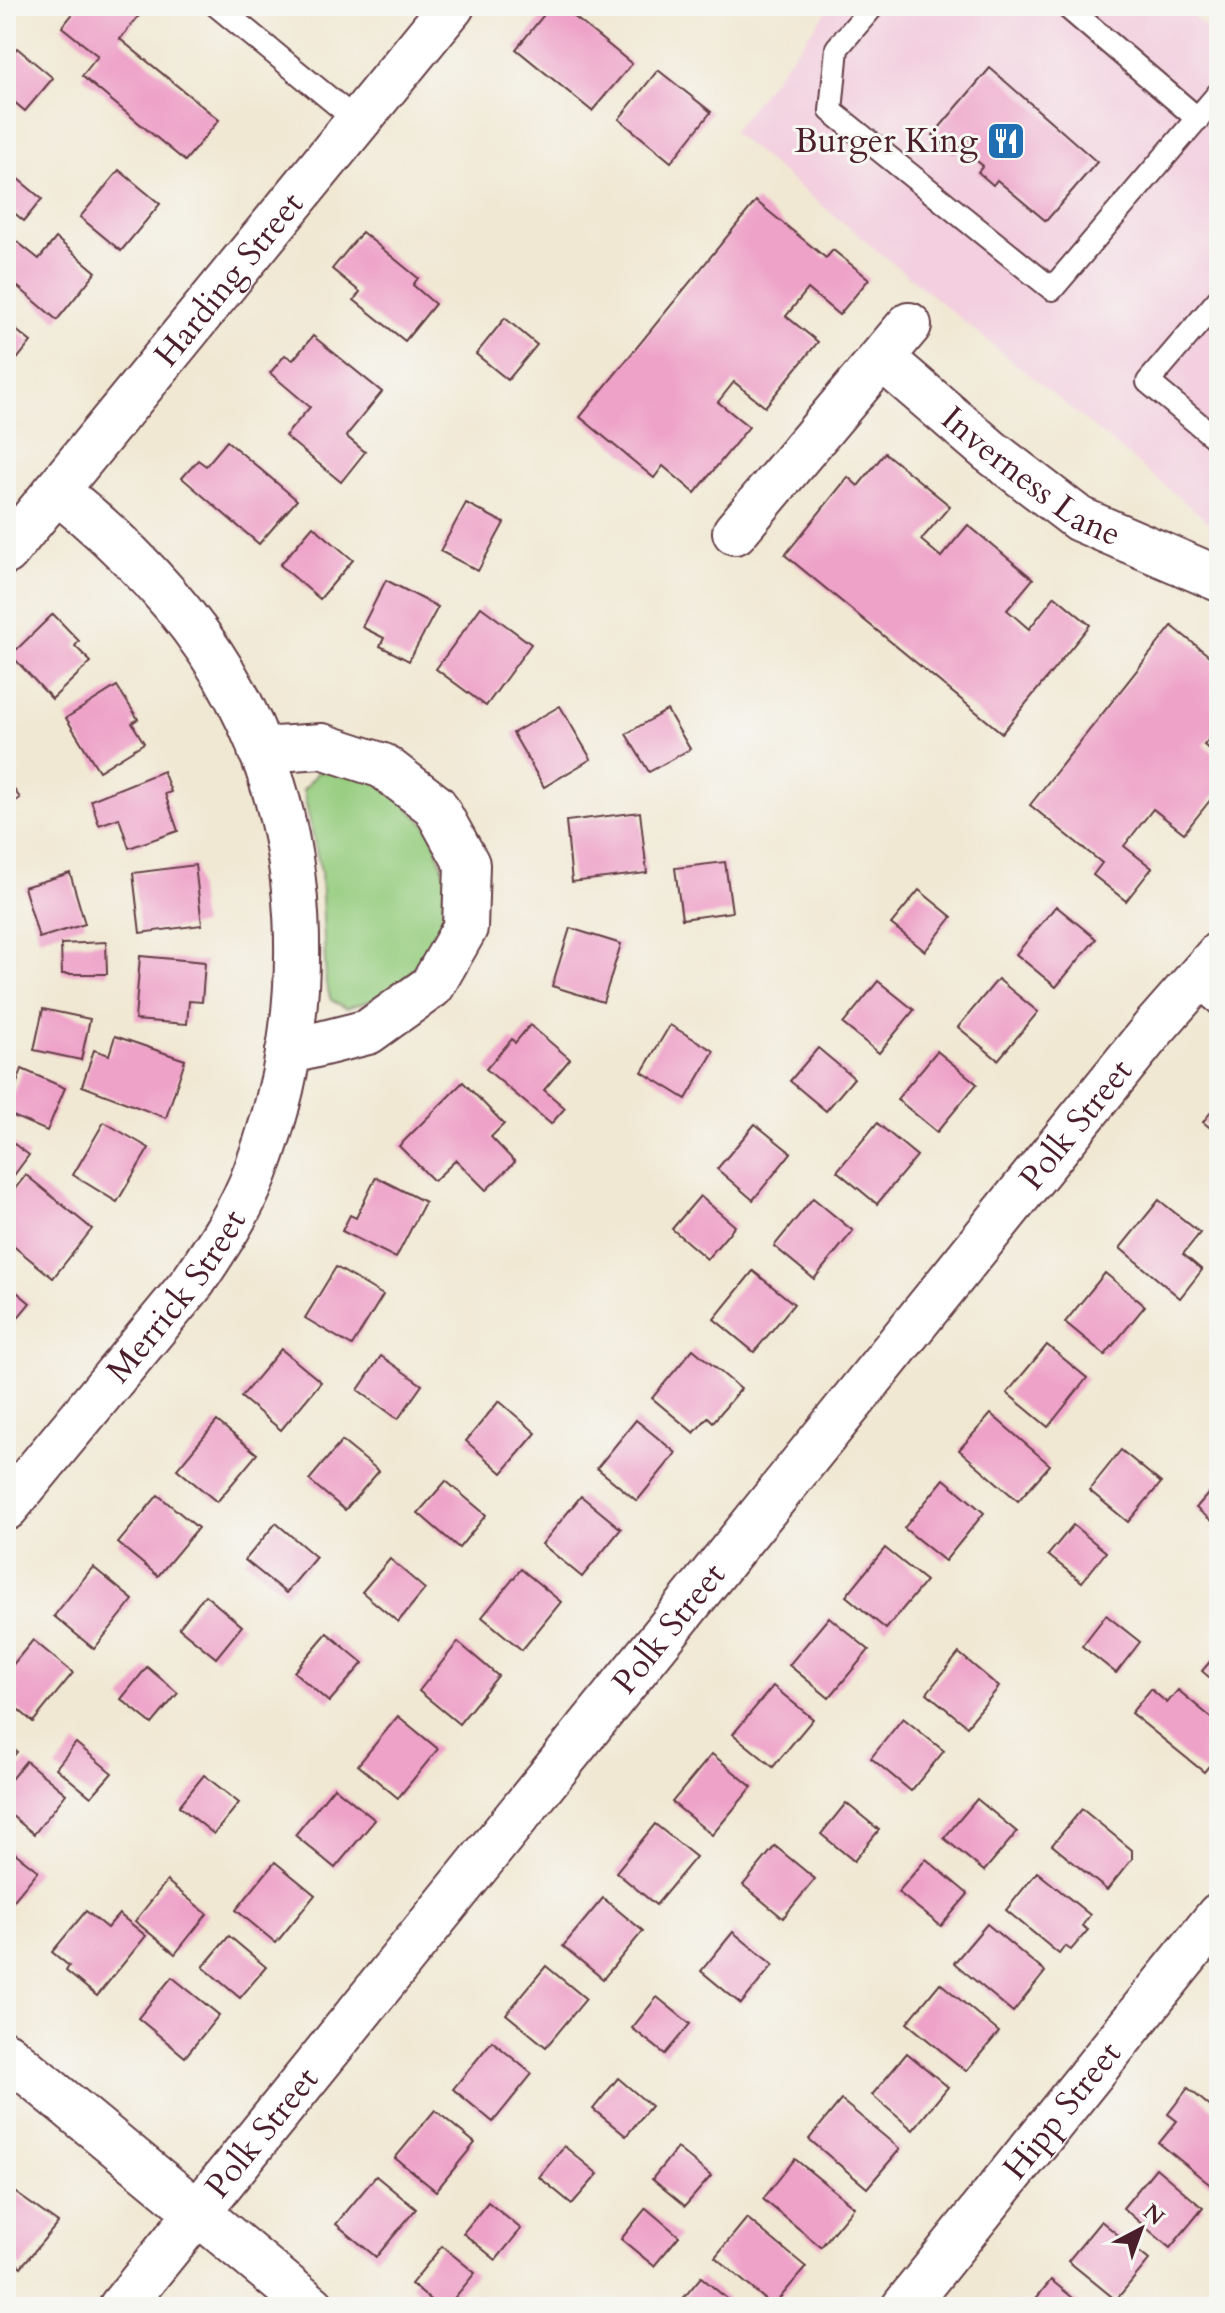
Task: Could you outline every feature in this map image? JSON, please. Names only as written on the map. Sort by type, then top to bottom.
[{"type":"street","name":"Harding Street","points":[[6,552],[452,6]]},
{"type":"street","points":[[735,532],[909,325]]},
{"type":"street","name":"Inverness Lane","points":[[883,359],[990,451],[1079,519],[1211,583]]},
{"type":"street","name":"Merrick Street","points":[[6,1508],[193,1282],[213,1253],[256,1172],[288,1052],[296,1003],[299,938],[295,889],[284,824],[260,750],[224,675],[195,630],[152,577],[95,521],[57,491]]},
{"type":"street","points":[[260,750],[322,746],[383,766],[435,806],[467,864],[465,928],[432,986],[368,1032],[288,1052]]},
{"type":"street","name":"Polk Street","points":[[121,2307],[1153,1029],[1211,981]]},
{"type":"street","name":"Hipp Street","points":[[904,2307],[1219,1915]]},
{"type":"street","points":[[6,2054],[312,2307]]},
{"type":"lane","points":[[217,6],[358,122]]},
{"type":"lane","points":[[873,6],[837,48],[831,111],[1052,289],[1219,93]]},
{"type":"lane","points":[[1066,6],[1198,119]]},
{"type":"lane","points":[[1219,299],[1148,382],[1219,441]]},
{"type":"shaded area","points":[[821,6],[1180,6],[1219,38],[1219,530],[732,132],[827,11]]},
{"type":"green space","points":[[346,771],[381,782],[430,829],[446,878],[441,927],[414,969],[386,996],[346,1008],[331,1000],[326,984],[321,873],[303,790],[318,772]]},
{"type":"building","points":[[79,6],[147,6],[120,39],[219,120],[185,161],[82,76],[98,56],[62,27]]},
{"type":"building","points":[[551,6],[561,6],[632,64],[592,111],[516,49]]},
{"type":"building","points":[[17,48],[53,78],[25,111],[6,95],[6,62]]},
{"type":"building","name":"Burger King","points":[[990,68],[1097,162],[1046,221],[997,180],[993,185],[978,172],[983,166],[960,147],[954,154],[933,135]]},
{"type":"building","points":[[658,70],[711,112],[671,162],[619,119]]},
{"type":"building","points":[[6,169],[42,199],[24,221],[6,206]]},
{"type":"building","points":[[119,170],[160,204],[121,251],[80,217]]},
{"type":"building","points":[[756,201],[826,258],[833,250],[869,279],[839,315],[808,289],[786,316],[818,342],[765,407],[734,382],[718,402],[749,427],[695,493],[663,466],[654,478],[580,417]]},
{"type":"building","points":[[362,232],[418,278],[413,285],[435,304],[405,341],[354,300],[360,292],[332,269]]},
{"type":"building","points":[[56,238],[96,272],[57,320],[17,286],[13,290],[6,284],[6,253],[16,241],[39,259]]},
{"type":"building","points":[[505,318],[537,345],[508,380],[476,354]]},
{"type":"building","points":[[6,322],[31,342],[6,373]]},
{"type":"building","points":[[313,336],[382,392],[346,436],[365,452],[341,482],[285,436],[310,407],[270,373],[285,355],[293,360]]},
{"type":"building","points":[[227,441],[297,500],[259,544],[182,478],[198,460],[206,466]]},
{"type":"building","points":[[885,453],[950,506],[921,540],[941,557],[968,525],[1033,579],[1007,610],[1029,629],[1055,596],[1090,625],[1002,733],[785,555],[848,477],[858,486]]},
{"type":"building","points":[[466,503],[504,523],[478,571],[440,551]]},
{"type":"building","points":[[313,526],[353,560],[320,599],[280,565]]},
{"type":"building","points":[[386,580],[438,607],[409,661],[380,646],[384,638],[362,627]]},
{"type":"building","points":[[481,607],[531,644],[486,706],[436,669]]},
{"type":"building","points":[[53,614],[79,641],[75,646],[91,662],[52,699],[11,655]]},
{"type":"building","points":[[1172,626],[1219,664],[1219,727],[1204,745],[1219,757],[1219,789],[1184,833],[1153,809],[1124,846],[1152,868],[1126,901],[1093,875],[1102,863],[1030,805]]},
{"type":"building","points":[[117,686],[138,719],[132,723],[144,743],[99,771],[66,718]]},
{"type":"building","points":[[560,706],[591,759],[544,787],[513,733]]},
{"type":"building","points":[[667,710],[690,749],[649,772],[626,734]]},
{"type":"building","points":[[163,771],[171,792],[165,794],[178,831],[129,848],[119,818],[99,825],[91,800]]},
{"type":"building","points":[[6,778],[20,798],[6,808]]},
{"type":"building","points":[[640,812],[647,873],[572,882],[566,821]]},
{"type":"building","points":[[725,862],[732,912],[682,919],[675,868]]},
{"type":"building","points":[[195,865],[202,925],[140,933],[133,873]]},
{"type":"building","points":[[70,873],[85,924],[39,938],[24,887]]},
{"type":"building","points":[[919,890],[952,917],[925,951],[891,924]]},
{"type":"building","points":[[1056,906],[1096,939],[1056,987],[1016,954]]},
{"type":"building","points":[[570,928],[621,944],[603,1002],[552,986]]},
{"type":"building","points":[[106,942],[107,974],[62,974],[61,944]]},
{"type":"building","points":[[140,956],[205,962],[202,1002],[189,1001],[187,1024],[135,1020]]},
{"type":"building","points":[[998,979],[1038,1012],[998,1060],[958,1027]]},
{"type":"building","points":[[878,981],[914,1010],[879,1053],[843,1024]]},
{"type":"building","points":[[43,1009],[90,1019],[81,1060],[34,1050]]},
{"type":"building","points":[[530,1025],[570,1059],[544,1090],[565,1108],[551,1124],[486,1069],[512,1039],[515,1043]]},
{"type":"building","points":[[670,1025],[714,1051],[686,1099],[642,1072]]},
{"type":"building","points":[[115,1036],[185,1060],[166,1118],[82,1086],[94,1050],[109,1055]]},
{"type":"building","points":[[818,1048],[854,1078],[826,1111],[790,1081]]},
{"type":"building","points":[[937,1051],[977,1084],[937,1132],[897,1099]]},
{"type":"building","points":[[22,1069],[65,1088],[47,1131],[6,1113]]},
{"type":"building","points":[[463,1082],[504,1124],[491,1137],[515,1162],[486,1190],[456,1160],[434,1181],[399,1146]]},
{"type":"building","points":[[1219,1102],[1219,1135],[1203,1122]]},
{"type":"building","points":[[104,1122],[149,1148],[117,1202],[73,1175]]},
{"type":"building","points":[[877,1123],[917,1156],[877,1204],[837,1171]]},
{"type":"building","points":[[755,1124],[791,1153],[753,1200],[717,1169]]},
{"type":"building","points":[[6,1138],[29,1155],[9,1182],[6,1179]]},
{"type":"building","points":[[26,1175],[92,1229],[53,1278],[6,1240],[6,1200]]},
{"type":"building","points":[[376,1177],[425,1202],[396,1258],[342,1231],[350,1215],[356,1218]]},
{"type":"building","points":[[700,1196],[735,1226],[707,1259],[672,1229]]},
{"type":"building","points":[[813,1198],[853,1231],[814,1279],[774,1246]]},
{"type":"building","points":[[1159,1200],[1200,1233],[1183,1254],[1202,1270],[1180,1298],[1120,1248]]},
{"type":"building","points":[[336,1267],[383,1295],[352,1346],[305,1318]]},
{"type":"building","points":[[753,1271],[794,1304],[754,1352],[714,1319]]},
{"type":"building","points":[[1105,1273],[1145,1306],[1105,1355],[1065,1322]]},
{"type":"building","points":[[6,1283],[30,1303],[6,1332]]},
{"type":"building","points":[[1047,1345],[1087,1378],[1048,1427],[1007,1393]]},
{"type":"building","points":[[281,1349],[321,1382],[281,1430],[241,1397]]},
{"type":"building","points":[[693,1349],[741,1389],[713,1422],[708,1417],[694,1433],[652,1398]]},
{"type":"building","points":[[381,1356],[422,1385],[398,1419],[358,1390]]},
{"type":"building","points":[[499,1401],[536,1433],[502,1473],[466,1441]]},
{"type":"building","points":[[991,1414],[1050,1465],[1018,1501],[959,1450]]},
{"type":"building","points":[[636,1420],[676,1453],[637,1501],[597,1468]]},
{"type":"building","points":[[217,1421],[257,1454],[217,1502],[177,1469]]},
{"type":"building","points":[[342,1441],[379,1471],[345,1510],[309,1480]]},
{"type":"building","points":[[1121,1450],[1161,1483],[1128,1522],[1089,1490]]},
{"type":"building","points":[[944,1479],[984,1513],[945,1561],[904,1528]]},
{"type":"building","points":[[446,1481],[486,1515],[459,1548],[418,1513]]},
{"type":"building","points":[[1219,1481],[1219,1527],[1196,1508]]},
{"type":"building","points":[[158,1495],[198,1528],[158,1576],[118,1543]]},
{"type":"building","points":[[581,1496],[621,1529],[582,1577],[542,1544]]},
{"type":"building","points":[[276,1523],[316,1557],[286,1593],[245,1560]]},
{"type":"building","points":[[1073,1525],[1106,1552],[1082,1582],[1048,1555]]},
{"type":"building","points":[[885,1548],[926,1581],[886,1629],[846,1596]]},
{"type":"building","points":[[390,1559],[425,1589],[398,1622],[362,1592]]},
{"type":"building","points":[[93,1567],[133,1600],[94,1649],[54,1616]]},
{"type":"building","points":[[521,1569],[561,1602],[522,1650],[482,1617]]},
{"type":"building","points":[[205,1595],[242,1626],[216,1658],[179,1628]]},
{"type":"building","points":[[1106,1615],[1140,1642],[1116,1673],[1082,1646]]},
{"type":"building","points":[[829,1617],[869,1650],[829,1698],[789,1665]]},
{"type":"building","points":[[327,1633],[363,1663],[329,1702],[294,1672]]},
{"type":"building","points":[[33,1640],[73,1673],[33,1722],[6,1699],[6,1673]]},
{"type":"building","points":[[458,1642],[498,1676],[459,1724],[419,1691]]},
{"type":"building","points":[[1219,1651],[1219,1686],[1202,1671]]},
{"type":"building","points":[[959,1653],[999,1687],[967,1726],[927,1693]]},
{"type":"building","points":[[147,1667],[178,1693],[152,1724],[121,1699]]},
{"type":"building","points":[[773,1686],[813,1719],[773,1767],[733,1734]]},
{"type":"building","points":[[1151,1689],[1167,1703],[1178,1690],[1219,1724],[1219,1754],[1204,1772],[1131,1713]]},
{"type":"building","points":[[398,1716],[438,1749],[398,1798],[358,1765]]},
{"type":"building","points":[[903,1718],[944,1751],[911,1791],[871,1758]]},
{"type":"building","points":[[6,1743],[17,1752],[6,1765]]},
{"type":"building","points":[[76,1743],[112,1773],[91,1797],[56,1768]]},
{"type":"building","points":[[712,1754],[752,1787],[712,1835],[672,1802]]},
{"type":"building","points":[[26,1761],[66,1794],[34,1834],[6,1811],[6,1785]]},
{"type":"building","points":[[204,1775],[239,1803],[214,1834],[179,1806]]},
{"type":"building","points":[[334,1787],[375,1820],[335,1868],[295,1835]]},
{"type":"building","points":[[977,1799],[1017,1832],[984,1871],[944,1838]]},
{"type":"building","points":[[846,1803],[879,1830],[854,1861],[821,1834]]},
{"type":"building","points":[[1082,1809],[1132,1850],[1132,1859],[1107,1890],[1052,1845]]},
{"type":"building","points":[[655,1824],[696,1857],[656,1905],[616,1872]]},
{"type":"building","points":[[6,1846],[38,1871],[6,1910]]},
{"type":"building","points":[[775,1846],[815,1879],[783,1918],[743,1885]]},
{"type":"building","points":[[926,1859],[968,1894],[941,1926],[898,1892]]},
{"type":"building","points":[[275,1862],[315,1895],[276,1943],[236,1910]]},
{"type":"building","points":[[1037,1872],[1090,1915],[1082,1926],[1088,1930],[1071,1950],[1065,1946],[1059,1954],[1006,1910]]},
{"type":"building","points":[[167,1881],[207,1914],[175,1954],[135,1921]]},
{"type":"building","points":[[603,1898],[643,1931],[603,1979],[563,1946]]},
{"type":"building","points":[[86,1911],[107,1928],[119,1914],[146,1936],[97,1996],[66,1971],[69,1966],[52,1952]]},
{"type":"building","points":[[987,1924],[1045,1972],[1013,2012],[954,1963]]},
{"type":"building","points":[[733,1932],[773,1965],[741,2004],[701,1971]]},
{"type":"building","points":[[229,1936],[266,1967],[240,1998],[203,1967]]},
{"type":"building","points":[[546,1966],[586,1999],[546,2047],[506,2014]]},
{"type":"building","points":[[172,1977],[219,2015],[185,2057],[138,2018]]},
{"type":"building","points":[[940,1983],[999,2032],[966,2071],[907,2023]]},
{"type":"building","points":[[657,1997],[690,2024],[665,2054],[632,2028]]},
{"type":"building","points":[[492,2041],[532,2074],[493,2122],[453,2089]]},
{"type":"building","points":[[907,2053],[948,2087],[913,2130],[872,2095]]},
{"type":"building","points":[[618,2078],[651,2106],[626,2136],[593,2109]]},
{"type":"building","points":[[1188,2088],[1219,2114],[1219,2192],[1159,2143],[1177,2121],[1168,2114]]},
{"type":"building","points":[[841,2100],[900,2149],[867,2188],[809,2139]]},
{"type":"building","points":[[435,2110],[475,2143],[436,2191],[395,2158]]},
{"type":"building","points":[[564,2146],[598,2174],[572,2204],[539,2177]]},
{"type":"building","points":[[677,2148],[711,2176],[685,2206],[652,2179]]},
{"type":"building","points":[[795,2159],[854,2207],[821,2247],[763,2199]]},
{"type":"building","points":[[1156,2168],[1203,2208],[1170,2248],[1123,2208]]},
{"type":"building","points":[[376,2176],[416,2209],[376,2257],[336,2224]]},
{"type":"building","points":[[6,2186],[58,2223],[21,2267],[6,2255]]},
{"type":"building","points":[[488,2202],[521,2229],[496,2260],[463,2233]]},
{"type":"building","points":[[646,2208],[679,2236],[654,2266],[621,2239]]},
{"type":"building","points":[[747,2218],[806,2267],[773,2306],[715,2257]]},
{"type":"building","points":[[1101,2221],[1149,2260],[1116,2300],[1068,2261]]},
{"type":"building","points":[[442,2246],[475,2273],[447,2307],[439,2307],[411,2284]]},
{"type":"building","points":[[701,2277],[737,2307],[676,2307]]},
{"type":"building","points":[[1051,2280],[1084,2307],[1029,2307]]},
{"type":"place","name":"Burger King","points":[[1006,141]]}]
